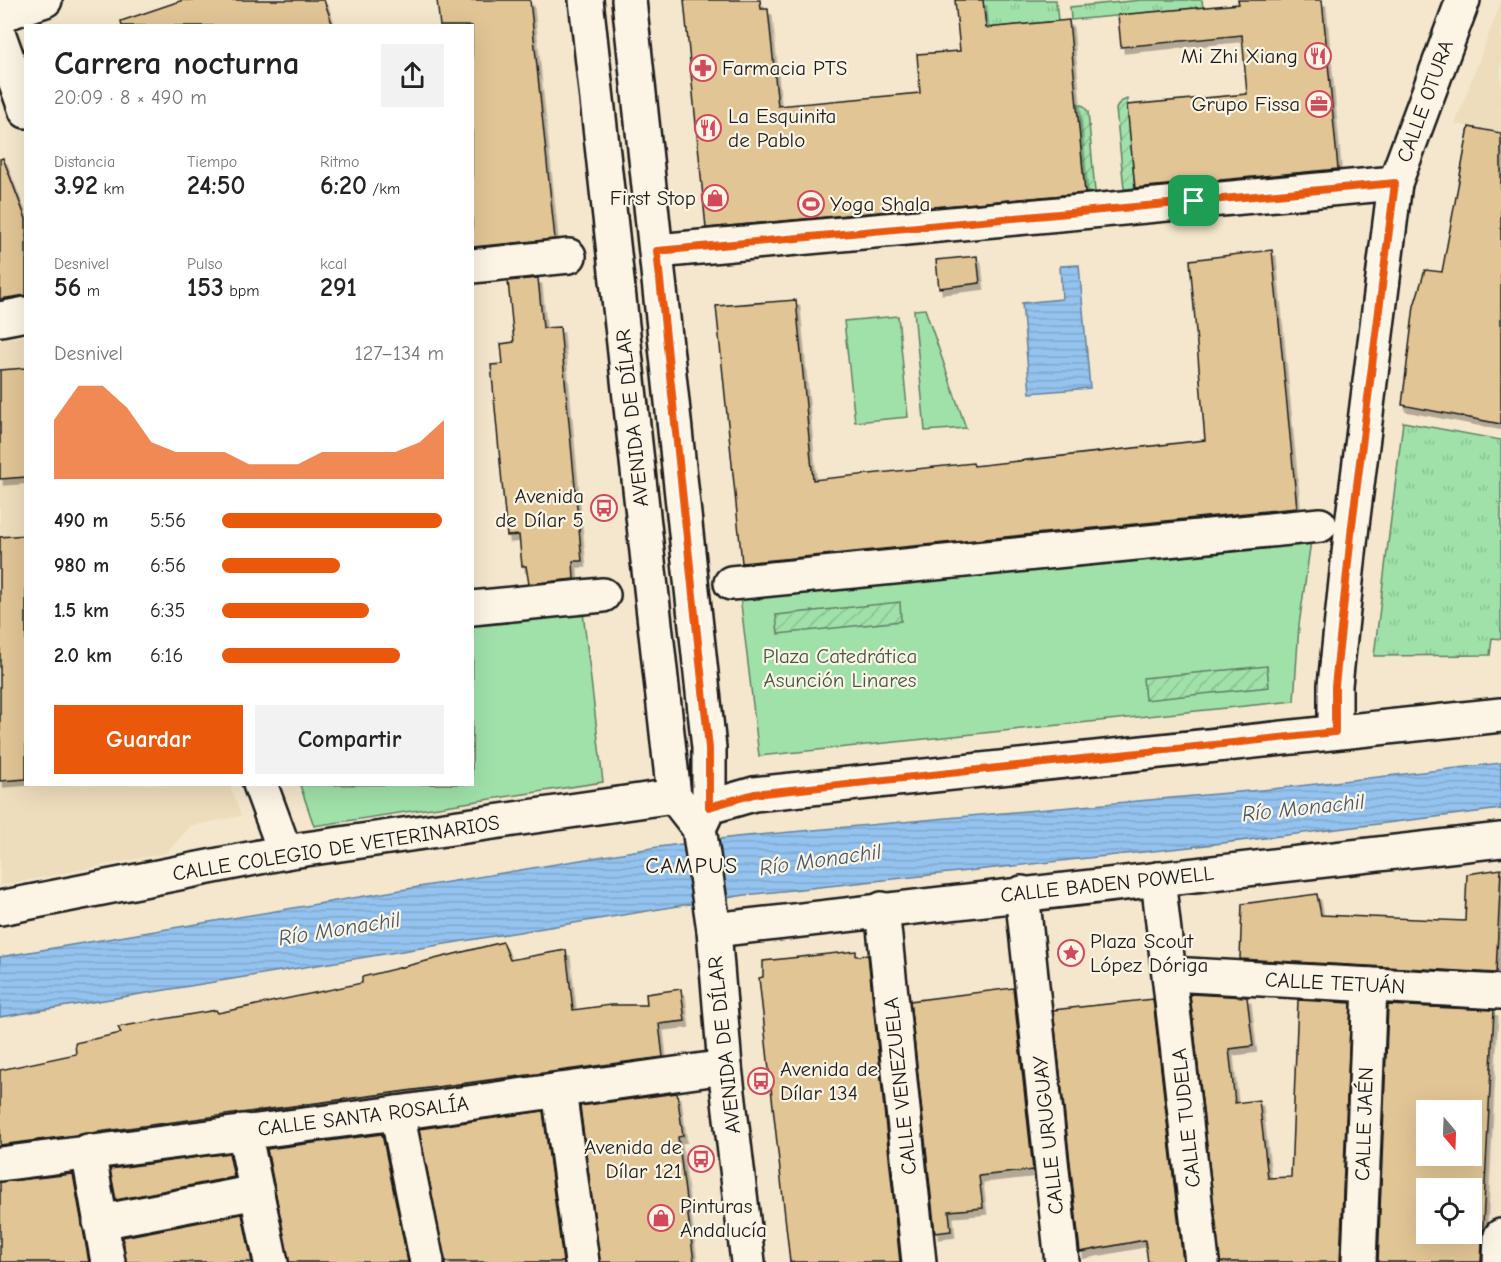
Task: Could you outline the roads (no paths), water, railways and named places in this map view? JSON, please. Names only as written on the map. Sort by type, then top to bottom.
[{"type":"street","points":[[0,15],[45,0]]},
{"type":"street","name":"AVENIDA DE DÍLAR","points":[[586,0],[674,796],[703,824]]},
{"type":"street","name":"AVENIDA DE DÍLAR","points":[[629,0],[709,748],[703,824],[725,1067],[748,1262]]},
{"type":"street","name":"CALLE OTURA","points":[[1336,525],[1395,183],[1463,0]]},
{"type":"street","points":[[0,38],[24,105]]},
{"type":"street","points":[[657,251],[1395,183]]},
{"type":"street","points":[[474,266],[569,256]]},
{"type":"street","points":[[0,319],[24,314]]},
{"type":"street","points":[[731,583],[1336,525],[1335,732]]},
{"type":"street","points":[[474,608],[603,595]]},
{"type":"street","points":[[703,824],[754,794],[1501,715]]},
{"type":"street","points":[[261,786],[285,852]]},
{"type":"street","name":"CALLE COLEGIO DE VETERINARIOS","points":[[0,908],[285,852],[674,796]]},
{"type":"street","name":"CALLE BADEN POWELL","points":[[712,921],[882,909],[1501,840]]},
{"type":"street","points":[[1158,879],[1170,974]]},
{"type":"street","name":"CALLE URUGUAY","points":[[1022,893],[1062,1262]]},
{"type":"street","name":"CALLE VENEZUELA","points":[[882,909],[919,1262]]},
{"type":"street","name":"CALLE TETUÁN","points":[[1170,974],[1501,992]]},
{"type":"street","name":"CALLE TUDELA","points":[[1170,974],[1202,1262]]},
{"type":"street","name":"CALLE JAÉN","points":[[1359,1262],[1370,986]]},
{"type":"street","name":"CALLE SANTA ROSALÍA","points":[[0,1164],[397,1113],[725,1067]]},
{"type":"street","points":[[559,1090],[582,1262]]},
{"type":"street","points":[[397,1113],[427,1262]]},
{"type":"street","points":[[244,1131],[271,1262]]},
{"type":"street","points":[[88,1151],[108,1262]]},
{"type":"street","points":[[100,1222],[257,1192]]},
{"type":"street","points":[[1500,1262],[1501,1236]]},
{"type":"water","points":[[1079,265],[1090,388],[1030,393],[1022,303],[1062,299],[1060,266]]},
{"type":"water","name":"Río Monachil","points":[[1501,763],[1501,809],[1190,847],[745,895],[0,1017],[0,957],[658,847],[736,837],[1272,789]]},
{"type":"place","name":"Mi Zhi Xiang","points":[[1318,56]]},
{"type":"place","name":"Farmacia PTS","points":[[703,68]]},
{"type":"place","name":"Grupo Fissa","points":[[1319,104]]},
{"type":"place","name":"La Esquinita de Pablo","points":[[708,128]]},
{"type":"place","name":"First Stop","points":[[715,198]]},
{"type":"place","name":"Yoga Shala","points":[[811,204]]},
{"type":"place","name":"Avenida de Dílar 5","points":[[604,508]]},
{"type":"place","name":"Plaza Scout López Dóriga","points":[[1071,953]]},
{"type":"place","name":"Avenida de Dílar 134","points":[[761,1081]]},
{"type":"place","name":"Avenida de Dílar 121","points":[[701,1159]]},
{"type":"place","name":"Pinturas Andalucía","points":[[661,1218]]},
{"type":"district","name":"CAMPUS","points":[[692,865]]},
{"type":"park label","name":"Plaza Catedrática Asunción Linares","points":[[840,668]]}]
